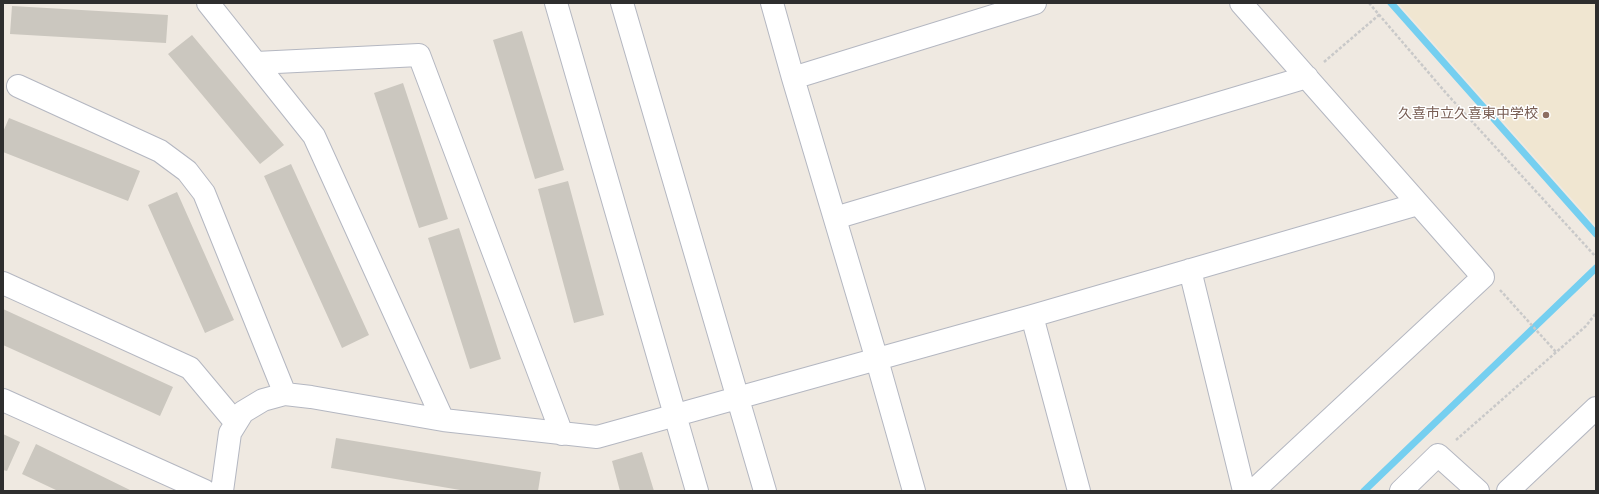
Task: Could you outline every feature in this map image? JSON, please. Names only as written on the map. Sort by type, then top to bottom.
[{"type":"street","points":[[208,3],[314,136],[443,420]]},
{"type":"street","points":[[556,3],[697,491]]},
{"type":"street","points":[[622,3],[765,491]]},
{"type":"street","points":[[772,3],[793,78],[836,218],[914,491]]},
{"type":"street","points":[[793,78],[1035,3]]},
{"type":"street","points":[[1241,3],[1483,277],[1253,491]]},
{"type":"street","points":[[256,63],[419,55],[562,434]]},
{"type":"street","points":[[836,218],[1307,78]]},
{"type":"street","points":[[18,86],[160,151],[187,172],[204,193],[286,394]]},
{"type":"street","points":[[222,491],[230,433],[243,412],[263,400],[286,394],[443,420],[597,437],[877,360],[1418,204]]},
{"type":"street","points":[[1190,270],[1244,491]]},
{"type":"street","points":[[3,284],[190,368],[236,423]]},
{"type":"street","points":[[1032,316],[1079,491]]},
{"type":"street","points":[[3,400],[205,491]]},
{"type":"street","points":[[1508,491],[1596,408]]},
{"type":"street","points":[[1401,491],[1438,456],[1478,491]]},
{"type":"path","points":[[1369,3],[1380,14],[1446,93],[1596,256]]},
{"type":"path","points":[[1307,78],[1380,14]]},
{"type":"path","points":[[1483,277],[1494,283],[1556,352]]},
{"type":"path","points":[[1438,456],[1586,326],[1596,313]]},
{"type":"shaded area","name":"久喜市立久喜東中学校","points":[[1398,3],[1596,3],[1596,226]]},
{"type":"building","points":[[12,6],[168,15],[166,43],[10,34]]},
{"type":"building","points":[[522,31],[564,170],[535,179],[493,40]]},
{"type":"building","points":[[192,35],[284,145],[260,164],[168,54]]},
{"type":"building","points":[[403,83],[448,219],[419,228],[374,93]]},
{"type":"building","points":[[9,118],[140,171],[128,201],[3,152],[3,132]]},
{"type":"building","points":[[291,164],[369,335],[342,348],[264,176]]},
{"type":"building","points":[[568,181],[604,315],[574,323],[538,189]]},
{"type":"building","points":[[177,192],[234,320],[205,333],[148,205]]},
{"type":"building","points":[[459,228],[501,359],[470,369],[428,238]]},
{"type":"building","points":[[3,309],[173,387],[160,416],[3,345]]},
{"type":"building","points":[[3,434],[20,442],[7,471],[3,470]]},
{"type":"building","points":[[336,438],[541,472],[538,491],[466,491],[331,468]]},
{"type":"building","points":[[36,444],[132,491],[58,491],[22,474]]},
{"type":"building","points":[[642,452],[654,491],[620,491],[612,461]]},
{"type":"waterway","points":[[1391,3],[1596,234]]},
{"type":"waterway","points":[[1364,491],[1596,268]]},
{"type":"place","name":"久喜市立久喜東中学校","points":[[1546,115]]}]
